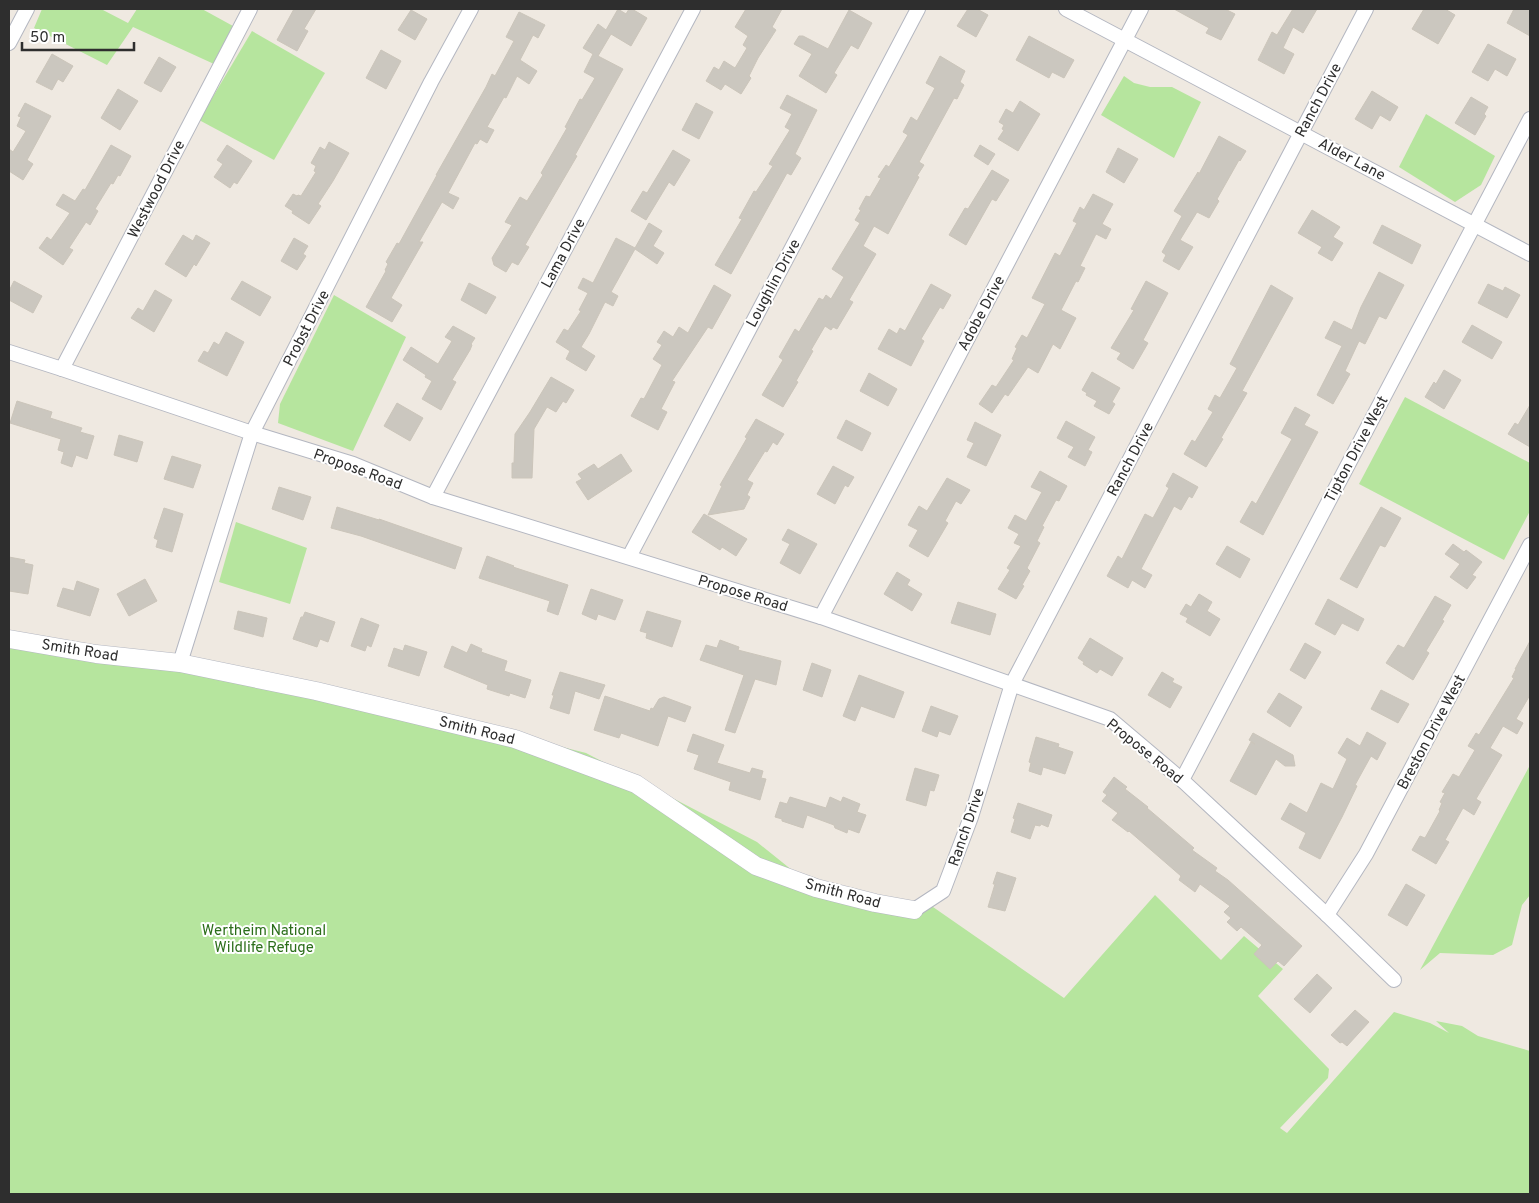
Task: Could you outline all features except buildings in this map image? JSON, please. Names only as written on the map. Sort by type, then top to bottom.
[{"type":"street","points":[[9,43],[27,9]]},
{"type":"street","name":"Westwood Drive","points":[[62,369],[250,9]]},
{"type":"street","name":"Probst Drive","points":[[180,662],[252,434],[431,82],[471,9]]},
{"type":"street","name":"Lama Drive","points":[[433,497],[693,9]]},
{"type":"street","name":"Loughlin Drive","points":[[629,557],[918,9]]},
{"type":"street","name":"Alder Lane","points":[[1066,9],[1530,254]]},
{"type":"street","name":"Adobe Drive","points":[[821,617],[1141,9]]},
{"type":"street","name":"Ranch Drive","points":[[914,910],[943,891],[971,817],[1012,684],[1366,9]]},
{"type":"street","name":"Tipton Drive West","points":[[1182,780],[1530,118]]},
{"type":"street","name":"Propose Road","points":[[9,352],[252,434],[353,464],[433,497],[821,617],[1110,720],[1182,780],[1394,980]]},
{"type":"street","name":"Breston Drive West","points":[[1327,915],[1366,854],[1530,545]]},
{"type":"street","name":"Smith Road","points":[[9,639],[96,654],[180,662],[316,691],[515,738],[636,784],[756,866],[816,888],[875,903],[914,910]]},
{"type":"green space","points":[[42,9],[101,9],[128,23],[137,9],[202,9],[233,26],[214,64],[133,27],[107,65],[34,28]]},
{"type":"green space","points":[[252,31],[325,73],[274,160],[199,120]]},
{"type":"green space","points":[[1124,76],[1134,83],[1150,87],[1172,87],[1201,102],[1174,158],[1101,115]]},
{"type":"green space","points":[[1426,114],[1495,156],[1481,185],[1455,202],[1399,167]]},
{"type":"green space","points":[[334,295],[406,337],[353,451],[278,423],[280,404]]},
{"type":"green space","points":[[1405,397],[1530,463],[1530,511],[1504,560],[1359,484]]},
{"type":"green space","points":[[236,522],[307,548],[290,604],[219,582]]},
{"type":"green space","name":"Wertheim National Wildlife Refuge","points":[[9,643],[372,699],[586,753],[757,842],[813,887],[839,897],[933,907],[1064,998],[1155,895],[1221,960],[1244,936],[1283,969],[1258,996],[1329,1069],[1328,1078],[1280,1128],[1287,1133],[1394,1012],[1430,1023],[1449,1033],[1436,1021],[1462,1026],[1478,1036],[1530,1051],[1530,1194],[9,1194]]},
{"type":"green space","points":[[1530,765],[1530,895],[1522,905],[1512,945],[1493,955],[1440,953],[1420,970]]}]
